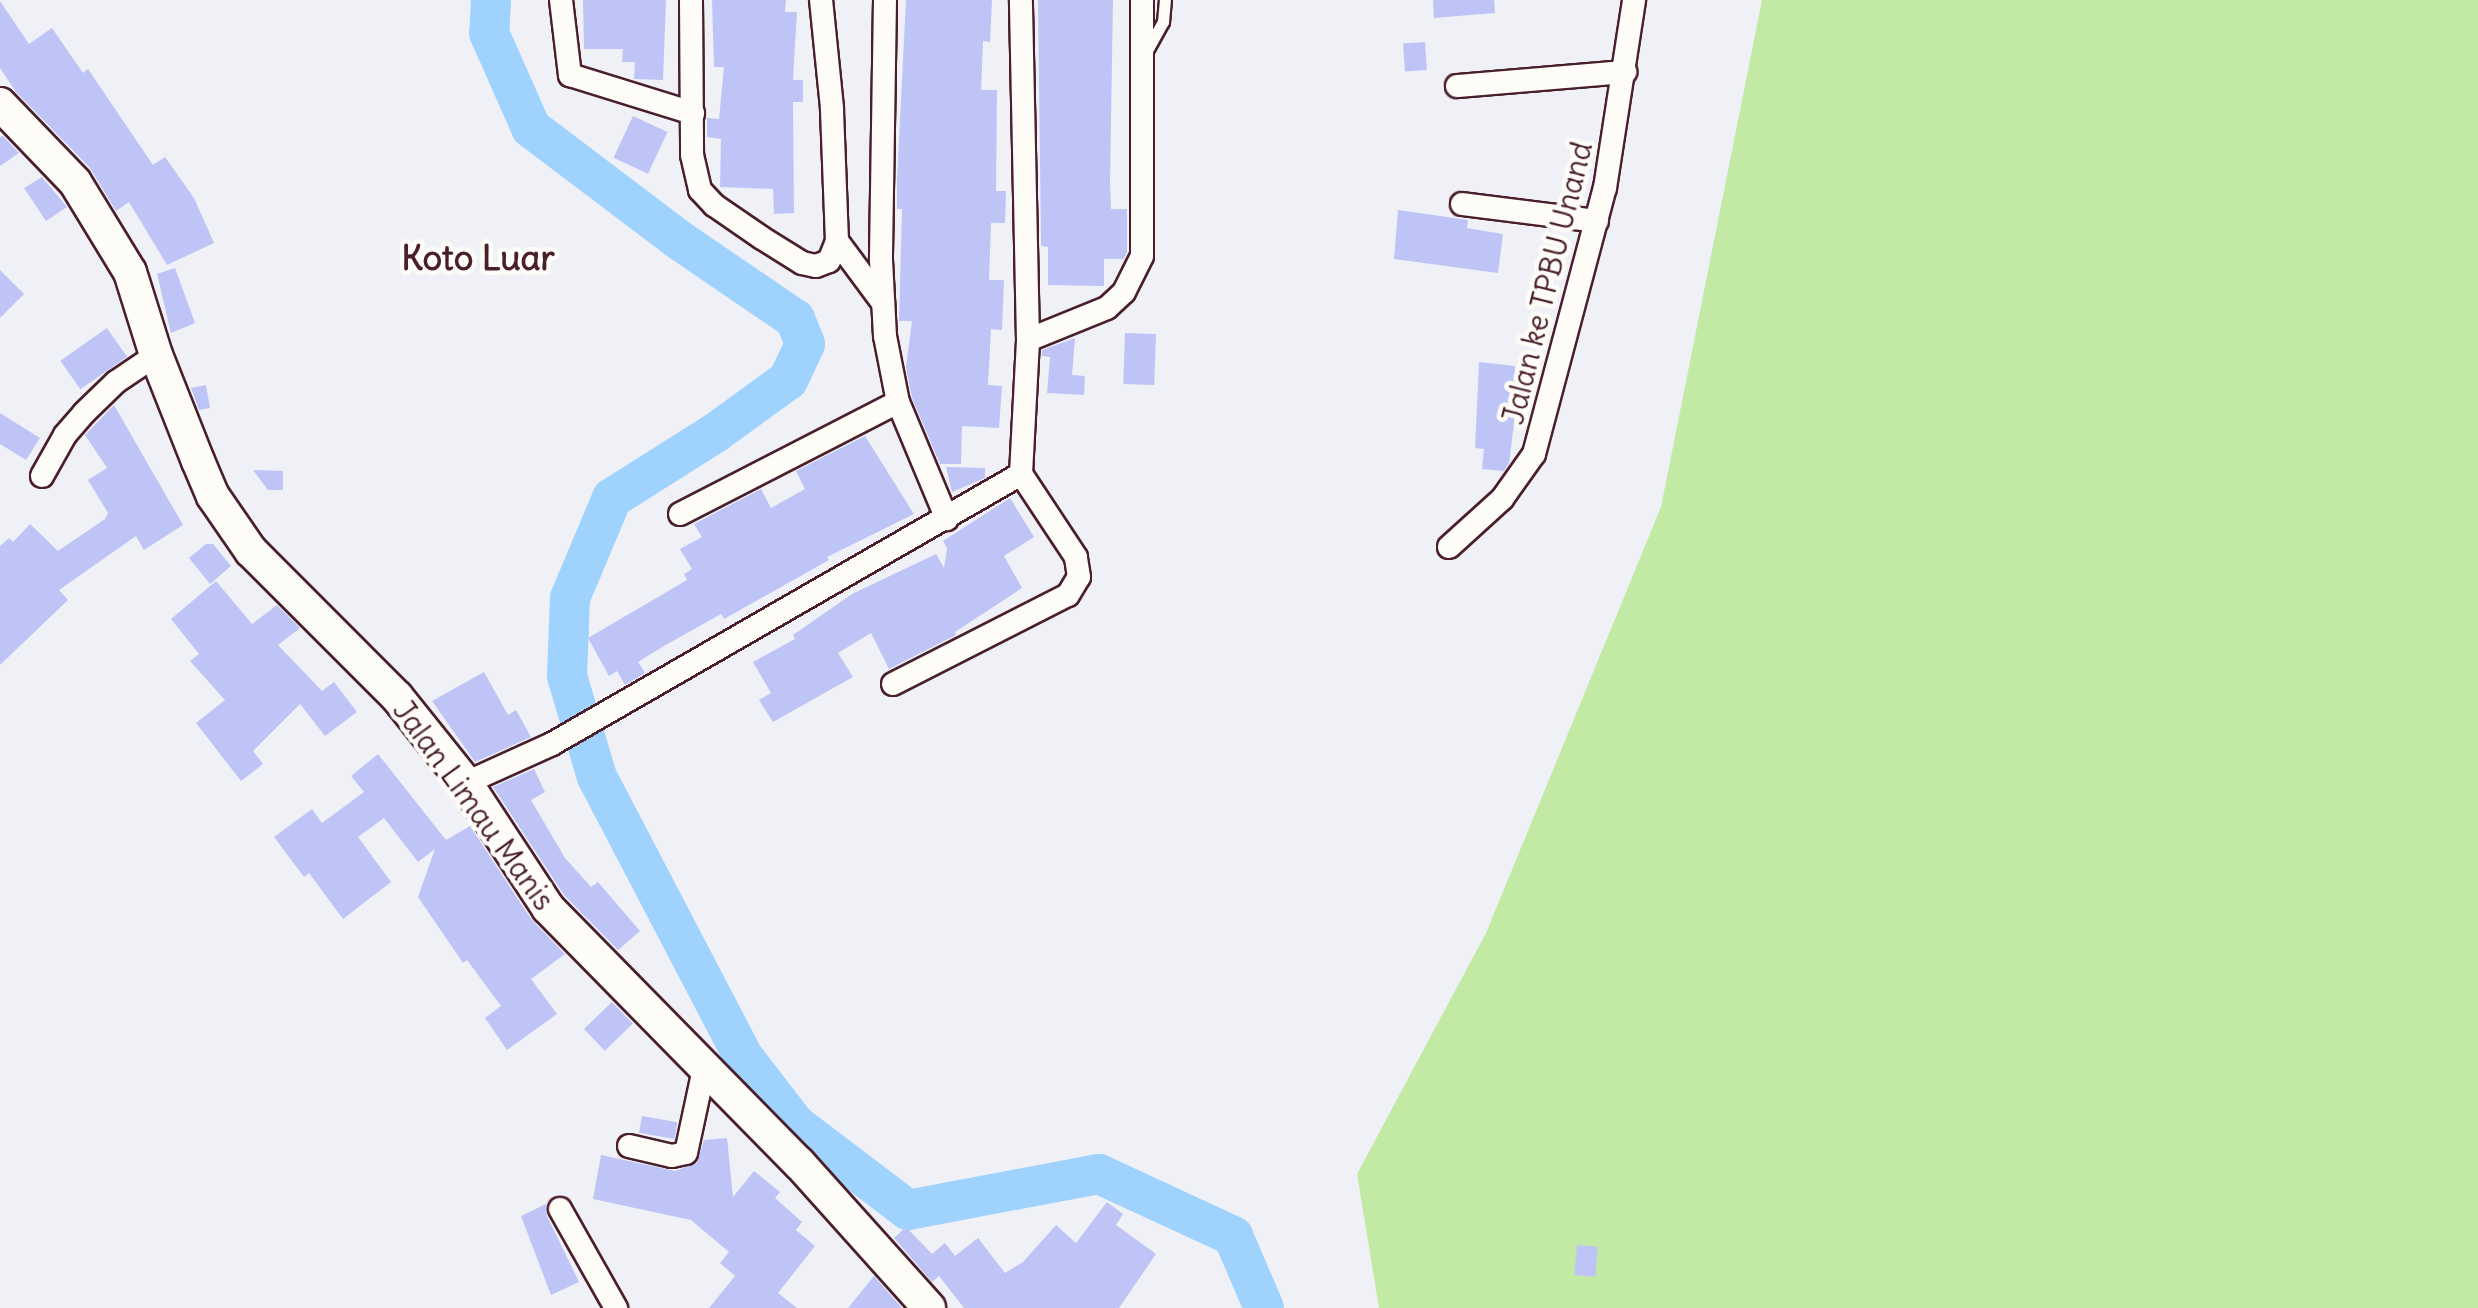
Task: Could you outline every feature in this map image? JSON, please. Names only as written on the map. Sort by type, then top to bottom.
[{"type":"street","points":[[560,0],[570,75],[693,113]]},
{"type":"street","points":[[691,0],[696,177],[714,205],[802,263],[816,266],[830,261],[837,242],[832,108],[821,0]]},
{"type":"street","points":[[884,0],[880,260],[884,305],[898,402],[947,519]]},
{"type":"street","points":[[893,684],[1068,595],[1080,577],[1076,557],[1021,474],[1028,340],[1022,0]]},
{"type":"street","points":[[1028,340],[1107,308],[1124,292],[1142,256],[1142,0]]},
{"type":"street","name":"Jalan ke TPBU Unand","points":[[1449,547],[1502,500],[1534,454],[1597,221],[1626,72],[1634,0]]},
{"type":"street","points":[[1458,86],[1626,72]]},
{"type":"street","name":"Jalan Limau Manis","points":[[0,104],[75,182],[130,272],[156,355],[214,496],[251,551],[397,697],[466,783],[548,908],[800,1163],[929,1308]]},
{"type":"street","points":[[1462,204],[1597,221]]},
{"type":"street","points":[[837,242],[884,305]]},
{"type":"street","points":[[42,476],[65,434],[84,413],[116,382],[156,355]]},
{"type":"street","points":[[680,514],[898,402]]},
{"type":"street","points":[[466,783],[552,744],[1021,474]]},
{"type":"street","points":[[629,1146],[672,1156],[686,1153],[704,1069]]},
{"type":"street","points":[[560,1209],[616,1308]]},
{"type":"lane","points":[[1143,58],[1163,22],[1165,0]]},
{"type":"green space","points":[[1762,0],[2478,0],[2478,1308],[1379,1308],[1357,1174],[1486,933],[1661,507]]},
{"type":"building","points":[[583,0],[666,0],[663,80],[634,79],[635,62],[622,62],[623,49],[584,49]]},
{"type":"building","points":[[712,0],[786,0],[785,12],[797,12],[793,80],[803,80],[803,102],[793,102],[794,213],[774,214],[773,189],[720,187],[721,139],[707,137],[707,118],[719,119],[724,67],[714,67]]},
{"type":"building","points":[[906,0],[992,0],[990,42],[983,41],[981,90],[997,90],[996,191],[1006,191],[1005,223],[991,223],[989,280],[1004,280],[1002,330],[991,329],[988,385],[1002,386],[999,428],[962,426],[961,464],[940,464],[912,398],[906,367],[912,321],[899,321],[902,209],[897,209],[897,180]]},
{"type":"building","points":[[1038,0],[1113,0],[1111,209],[1127,209],[1127,252],[1124,259],[1104,259],[1104,286],[1048,285],[1048,247],[1041,246]]},
{"type":"building","points":[[1433,0],[1494,0],[1495,13],[1434,18]]},
{"type":"building","points":[[0,1],[29,44],[52,28],[83,73],[88,69],[153,165],[165,157],[194,198],[214,243],[167,265],[129,202],[116,211],[90,168],[16,92],[0,68]]},
{"type":"building","points":[[1425,42],[1427,70],[1405,71],[1403,44]]},
{"type":"building","points":[[633,116],[667,132],[648,174],[614,158]]},
{"type":"building","points":[[0,137],[19,153],[0,166]]},
{"type":"building","points":[[42,177],[67,207],[46,221],[24,188]]},
{"type":"building","points":[[1398,210],[1468,220],[1467,228],[1503,234],[1498,273],[1394,259]]},
{"type":"building","points":[[175,268],[195,323],[171,333],[157,274]]},
{"type":"building","points":[[0,270],[24,294],[0,318]]},
{"type":"building","points":[[107,328],[127,357],[80,389],[60,361]]},
{"type":"building","points":[[1125,333],[1156,334],[1154,385],[1123,384]]},
{"type":"building","points":[[1075,338],[1072,375],[1085,376],[1084,395],[1047,393],[1050,357],[1042,356],[1042,350]]},
{"type":"building","points":[[1479,362],[1515,366],[1514,424],[1509,463],[1504,471],[1482,469],[1484,449],[1475,448]]},
{"type":"building","points":[[206,385],[210,408],[199,410],[191,388]]},
{"type":"building","points":[[114,405],[183,525],[144,550],[136,536],[59,590],[68,600],[0,665],[0,546],[9,538],[13,542],[30,524],[58,551],[105,519],[108,513],[88,480],[107,468],[85,435]]},
{"type":"building","points":[[0,413],[40,438],[26,460],[0,444]]},
{"type":"building","points":[[865,436],[914,514],[827,557],[829,560],[724,619],[721,614],[664,646],[638,662],[645,673],[625,685],[617,671],[609,676],[588,638],[687,580],[684,574],[692,569],[680,549],[702,537],[694,524],[761,489],[771,508],[805,489],[796,471]]},
{"type":"building","points":[[946,467],[985,468],[985,478],[952,492]]},
{"type":"building","points":[[253,470],[283,471],[283,490],[268,490]]},
{"type":"building","points":[[1010,498],[1034,537],[1004,556],[1022,588],[955,632],[956,635],[889,669],[871,633],[838,653],[853,677],[773,722],[759,700],[771,693],[753,662],[795,639],[793,635],[852,594],[936,554],[944,568],[947,548],[943,541]]},
{"type":"building","points":[[206,544],[213,544],[231,566],[210,584],[189,558]]},
{"type":"building","points":[[216,581],[252,624],[277,605],[300,628],[278,645],[322,691],[334,682],[357,712],[325,736],[300,704],[253,751],[263,764],[241,781],[196,723],[225,700],[190,661],[199,654],[171,619]]},
{"type":"building","points":[[484,672],[508,715],[516,710],[531,737],[475,762],[432,701]]},
{"type":"building","points":[[378,754],[446,840],[470,826],[531,919],[565,954],[531,979],[557,1014],[507,1050],[485,1018],[501,1006],[467,960],[463,963],[418,897],[435,849],[418,862],[384,818],[358,837],[391,882],[343,919],[309,873],[304,877],[274,837],[312,809],[322,823],[364,792],[351,776]]},
{"type":"building","points":[[534,769],[545,792],[531,800],[565,858],[591,887],[598,882],[640,931],[618,950],[564,895],[493,787]]},
{"type":"building","points":[[612,1002],[633,1024],[605,1051],[584,1029]]},
{"type":"building","points":[[642,1116],[677,1122],[675,1139],[639,1133]]},
{"type":"building","points":[[727,1138],[733,1197],[754,1171],[780,1192],[775,1198],[802,1222],[796,1230],[815,1246],[778,1293],[797,1308],[709,1308],[735,1276],[720,1263],[729,1252],[691,1220],[593,1199],[601,1155],[675,1171],[697,1163],[704,1140]]},
{"type":"building","points":[[1107,1202],[1123,1214],[1116,1225],[1156,1254],[1119,1308],[964,1308],[939,1276],[932,1282],[894,1238],[906,1227],[932,1254],[945,1243],[955,1256],[978,1238],[1005,1273],[1023,1262],[1056,1225],[1076,1243]]},
{"type":"building","points":[[546,1204],[547,1216],[579,1282],[551,1295],[521,1216]]},
{"type":"building","points":[[1577,1245],[1598,1247],[1595,1277],[1574,1275]]},
{"type":"building","points":[[874,1276],[902,1308],[848,1308]]},
{"type":"waterway","points":[[491,0],[489,33],[531,128],[682,242],[795,319],[805,344],[788,380],[715,433],[612,498],[570,598],[567,676],[597,777],[744,1058],[796,1125],[908,1210],[1099,1174],[1233,1236],[1264,1308]]},
{"type":"district","name":"Koto Luar","points":[[478,257]]}]
